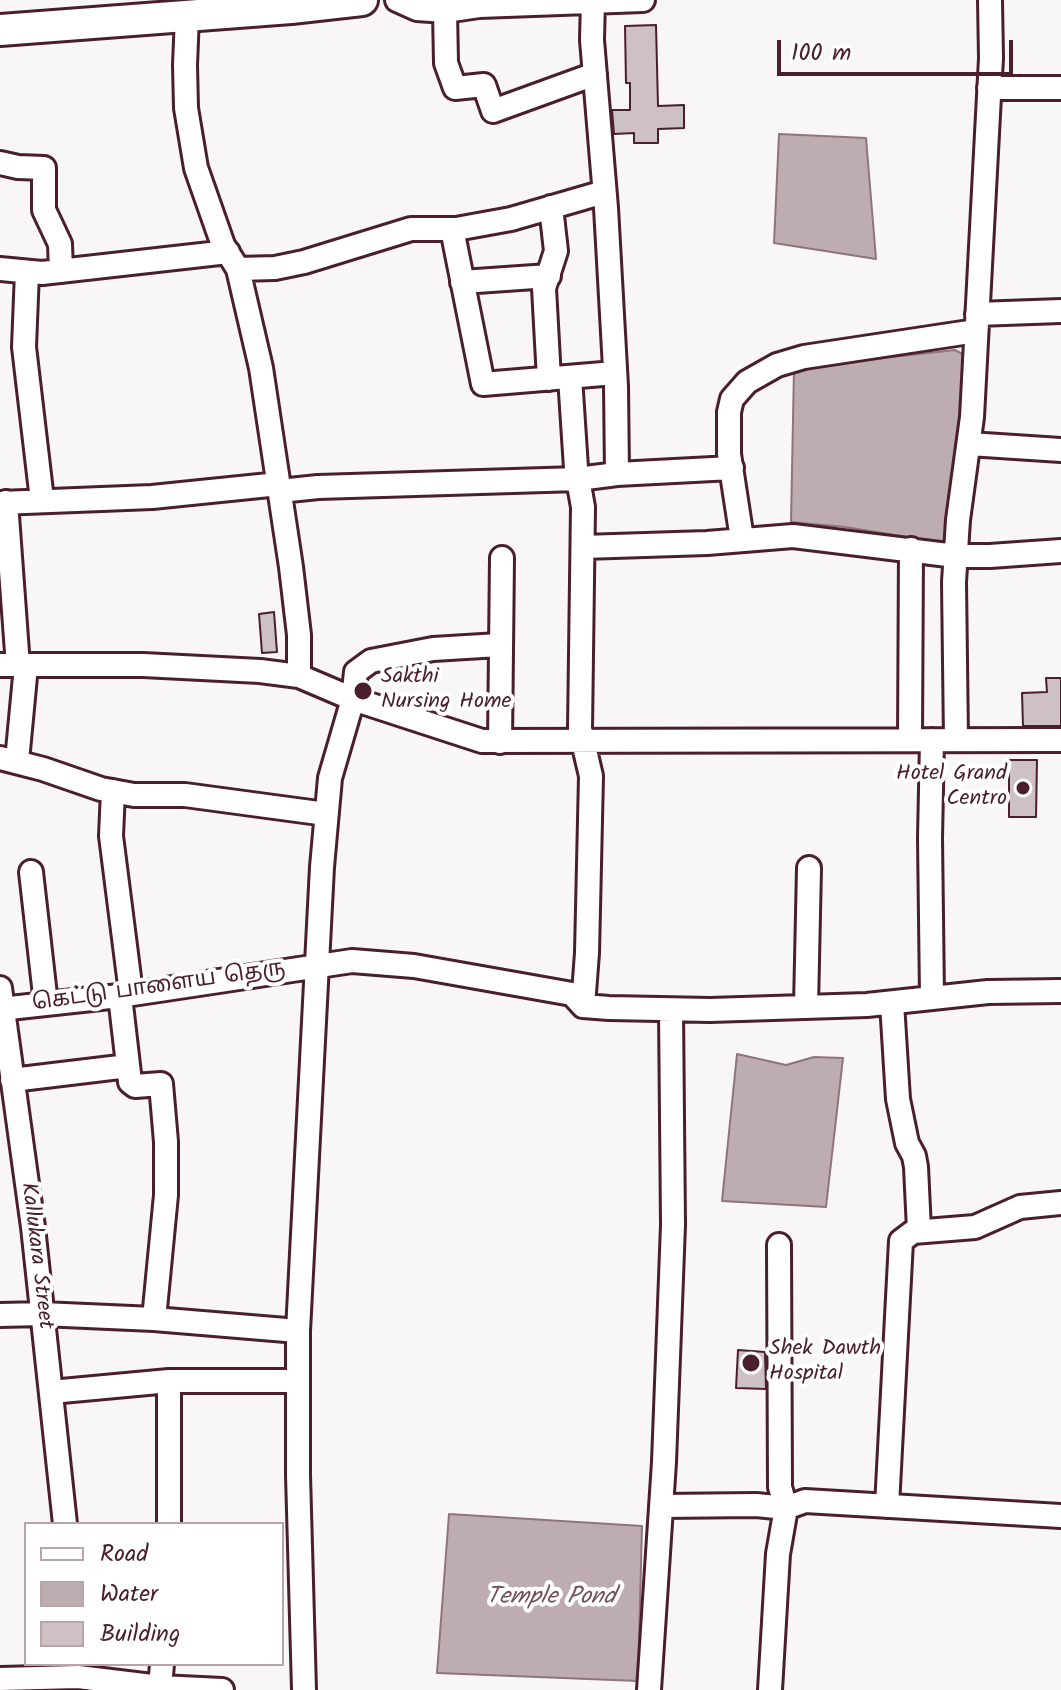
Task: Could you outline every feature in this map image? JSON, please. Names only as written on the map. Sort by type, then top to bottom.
[{"type":"main road","points":[[0,30],[175,11],[362,0]]},
{"type":"street","points":[[397,0],[417,9],[445,11],[479,6],[643,0]]},
{"type":"street","points":[[593,0],[615,373],[617,474]]},
{"type":"street","points":[[956,740],[956,556],[969,444],[977,323],[989,88],[990,0]]},
{"type":"street","points":[[175,11],[185,65],[186,108],[196,168],[233,261],[261,368],[299,635],[299,676]]},
{"type":"street","points":[[445,11],[446,63],[455,88],[484,85],[493,111],[595,74]]},
{"type":"street","points":[[989,88],[1061,88]]},
{"type":"street","points":[[0,163],[44,168],[44,210],[60,244],[61,271]]},
{"type":"street","points":[[0,269],[61,271],[233,261],[275,268],[411,229],[452,229],[511,219],[604,192]]},
{"type":"street","points":[[551,207],[556,251],[544,288],[583,507],[580,729],[591,776],[583,1006],[671,1010],[806,1006],[892,1003],[988,992],[1061,991]]},
{"type":"street","points":[[452,229],[483,384],[615,373]]},
{"type":"street","points":[[27,272],[24,347],[42,500]]},
{"type":"street","points":[[462,282],[549,276]]},
{"type":"street","points":[[742,539],[729,454],[732,399],[747,382],[764,371],[804,357],[977,323],[1061,311]]},
{"type":"street","points":[[969,444],[1061,450]]},
{"type":"street","points":[[326,814],[185,795],[134,795],[8,760],[15,666],[3,502],[152,497],[280,488],[578,479],[732,468]]},
{"type":"street","points":[[583,547],[793,536],[956,556],[1061,551]]},
{"type":"street","points":[[910,740],[911,549]]},
{"type":"street","points":[[500,742],[502,558]]},
{"type":"street","points":[[304,1690],[298,1475],[298,1331],[330,778],[353,699],[356,672],[371,661],[433,649],[499,645]]},
{"type":"street","points":[[15,666],[143,665],[299,676],[353,699],[482,741],[1061,740]]},
{"type":"street","points":[[932,740],[932,997]]},
{"type":"street","points":[[113,791],[111,836],[130,1082],[135,1086],[161,1084],[166,1142],[166,1195],[154,1319]]},
{"type":"street","points":[[806,1006],[809,868]]},
{"type":"street","points":[[31,872],[46,1004]]},
{"type":"street","name":"கெட்டு பாளைய தெரு","points":[[1,1002],[46,1004],[125,995],[352,961],[414,966],[572,994],[583,1006]]},
{"type":"street","name":"Kallukara Street","points":[[1,1002],[42,1314],[65,1522]]},
{"type":"street","points":[[892,1003],[898,1099],[907,1143],[916,1167],[919,1230]]},
{"type":"street","points":[[649,1690],[661,1506],[673,1225],[671,1010]]},
{"type":"street","points":[[12,1080],[128,1066]]},
{"type":"street","points":[[887,1506],[901,1241],[919,1230],[975,1227],[1020,1207],[1061,1203]]},
{"type":"street","points":[[770,1690],[778,1554],[786,1508],[780,1487],[779,1245]]},
{"type":"street","points":[[0,1315],[154,1319],[298,1331]]},
{"type":"street","points":[[51,1392],[169,1381],[298,1381]]},
{"type":"street","points":[[169,1381],[169,1522]]},
{"type":"street","points":[[661,1506],[756,1505],[786,1508],[805,1501],[1061,1516]]},
{"type":"street","points":[[160,1687],[162,1666]]},
{"type":"street","points":[[0,1679],[78,1670],[160,1687],[222,1690]]},
{"type":"water","points":[[779,134],[866,138],[876,259],[774,243]]},
{"type":"water","points":[[955,350],[966,356],[962,427],[945,543],[791,522],[794,368]]},
{"type":"water","points":[[737,1054],[786,1065],[814,1057],[843,1058],[826,1207],[722,1201]]},
{"type":"water","name":"Temple Pond","points":[[449,1514],[642,1526],[638,1681],[437,1673]]},
{"type":"building","points":[[656,25],[658,106],[684,105],[684,128],[658,129],[658,143],[634,143],[634,133],[614,134],[612,110],[630,110],[625,26]]},
{"type":"building","points":[[274,612],[277,652],[262,653],[259,614]]},
{"type":"building","points":[[1046,678],[1061,678],[1061,726],[1023,726],[1022,693],[1047,692]]},
{"type":"building","name":"Hotel Grand Centro","points":[[1009,760],[1037,760],[1036,817],[1009,817]]},
{"type":"building","points":[[738,1350],[765,1352],[766,1389],[736,1388]]},
{"type":"place","name":"Sakthi Nursing Home","points":[[363,691]]},
{"type":"place","name":"Hotel Grand Centro","points":[[1023,788]]},
{"type":"place","name":"Shek Dawth Hospital","points":[[751,1363]]}]
